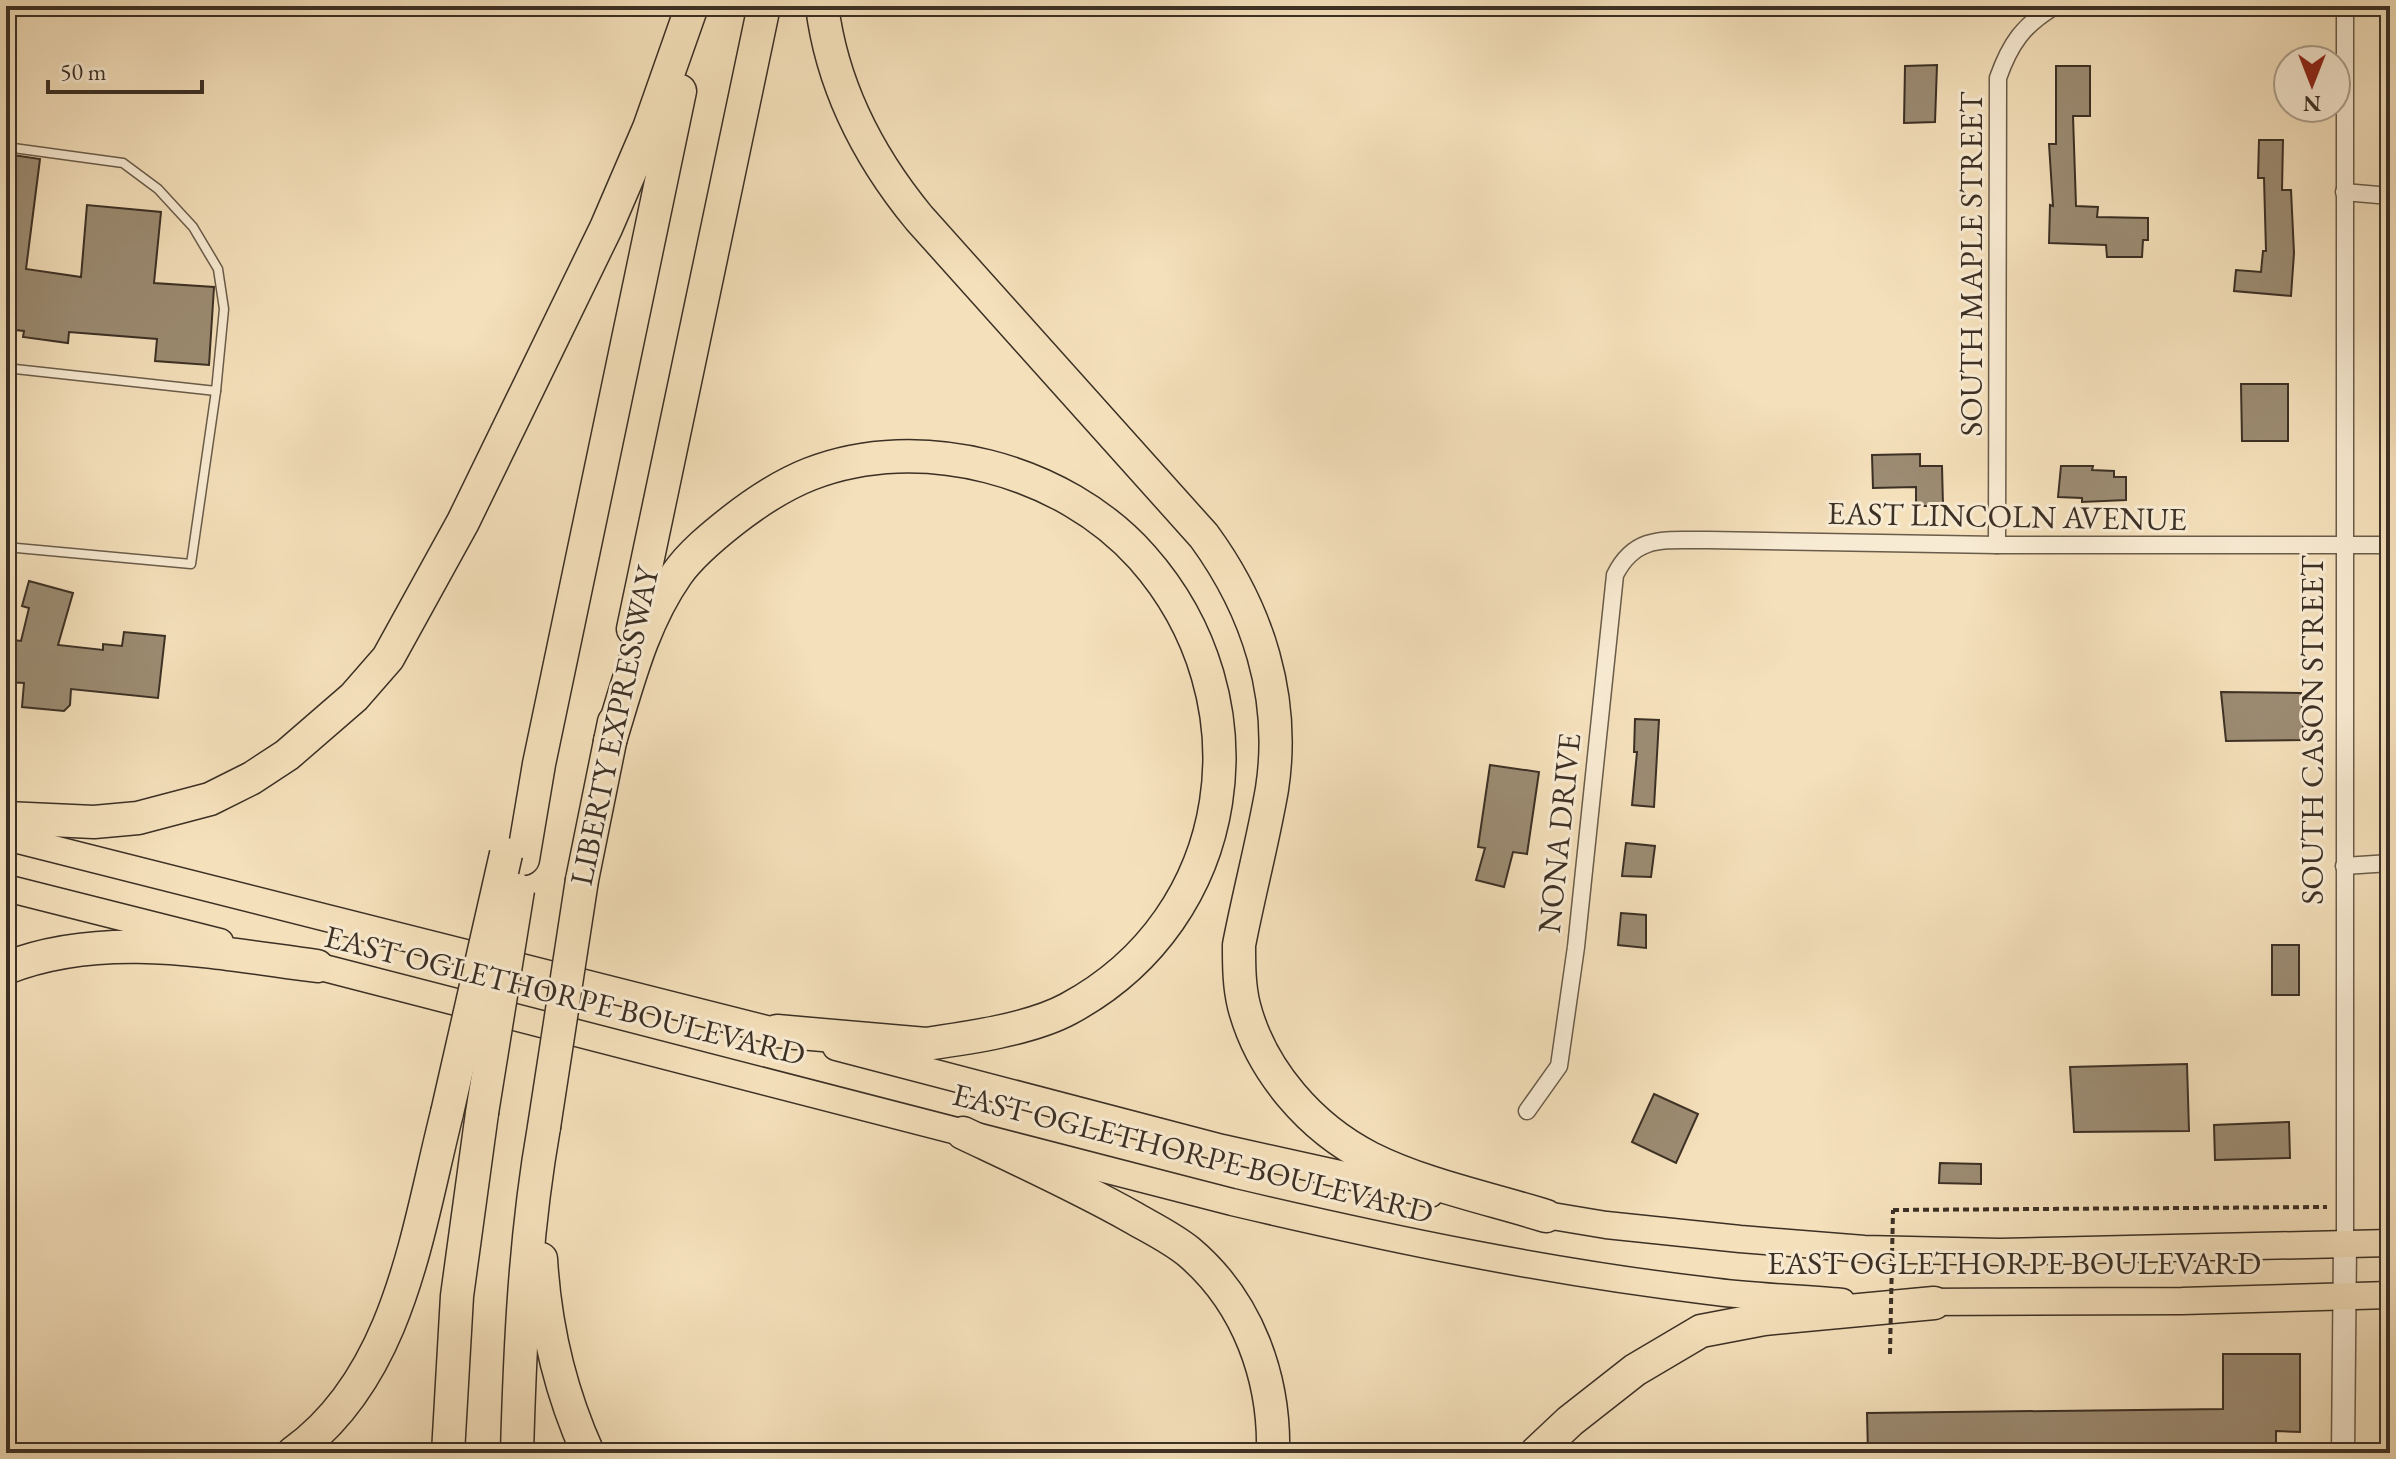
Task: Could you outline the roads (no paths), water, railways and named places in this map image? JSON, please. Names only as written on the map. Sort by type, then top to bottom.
[{"type":"highway","name":"LIBERTY EXPRESSWAY","points":[[448,1453],[457,1296],[515,856],[539,764],[695,6]]},
{"type":"highway","points":[[6,818],[109,821],[175,810],[210,799],[252,778],[287,755],[354,697],[388,658],[463,522],[606,228],[649,128],[695,6]]},
{"type":"highway","name":"LIBERTY EXPRESSWAY","points":[[517,1453],[521,1326],[536,1174],[582,880],[764,6]]},
{"type":"highway","points":[[822,6],[839,81],[881,167],[919,218],[1204,536],[1238,587],[1251,614],[1269,672],[1276,732],[1272,789],[1239,945],[1243,1004],[1263,1054],[1285,1087],[1312,1117],[1359,1152],[1409,1174],[1546,1216]]},
{"type":"highway","points":[[610,741],[649,619],[679,571],[714,535],[747,509],[810,474],[891,457],[961,461],[1001,470],[1039,483],[1076,503],[1110,527],[1141,556],[1169,591],[1202,657],[1217,717],[1220,769],[1209,840],[1193,881],[1174,915],[1154,941],[1098,992],[1057,1014],[1004,1029],[926,1044],[777,1031]]},
{"type":"highway","points":[[293,1453],[338,1410],[380,1345],[402,1288],[515,856]]},
{"type":"highway","points":[[6,968],[59,952],[166,947],[317,966]]},
{"type":"highway","points":[[963,1133],[1084,1190],[1189,1252],[1215,1279],[1251,1333],[1263,1363],[1270,1395],[1273,1453]]},
{"type":"highway","points":[[536,1174],[542,1279],[555,1366],[570,1413],[588,1453]]},
{"type":"highway","points":[[1536,1453],[1570,1421],[1635,1370],[1701,1331],[1764,1319],[1934,1303]]},
{"type":"main road","name":"EAST OGLETHORPE BOULEVARD","points":[[6,837],[777,1031],[1222,1148],[1441,1197],[1546,1216],[1740,1239],[1864,1249],[2000,1252],[2390,1243]]},
{"type":"main road","name":"EAST OGLETHORPE BOULEVARD","points":[[6,888],[1232,1202],[1478,1257],[1711,1292],[1845,1302],[2345,1298],[2390,1295]]},
{"type":"street","name":"SOUTH MAPLE STREET","points":[[1997,545],[1998,78],[2008,49],[2038,16],[2055,6]]},
{"type":"street","name":"SOUTH CASON STREET","points":[[2343,1453],[2345,6]]},
{"type":"street","points":[[2344,192],[2390,196]]},
{"type":"street","name":"EAST LINCOLN AVENUE","points":[[1628,554],[1639,545],[1666,541],[2390,545]]},
{"type":"street","name":"NONA DRIVE","points":[[1527,1111],[1559,1066],[1576,947],[1615,575],[1628,554]]},
{"type":"street","points":[[2344,866],[2390,863]]},
{"type":"lane","points":[[6,147],[123,163],[158,189],[193,227],[218,269],[224,309],[216,391],[191,564],[6,547]]},
{"type":"lane","points":[[6,368],[216,391]]}]
